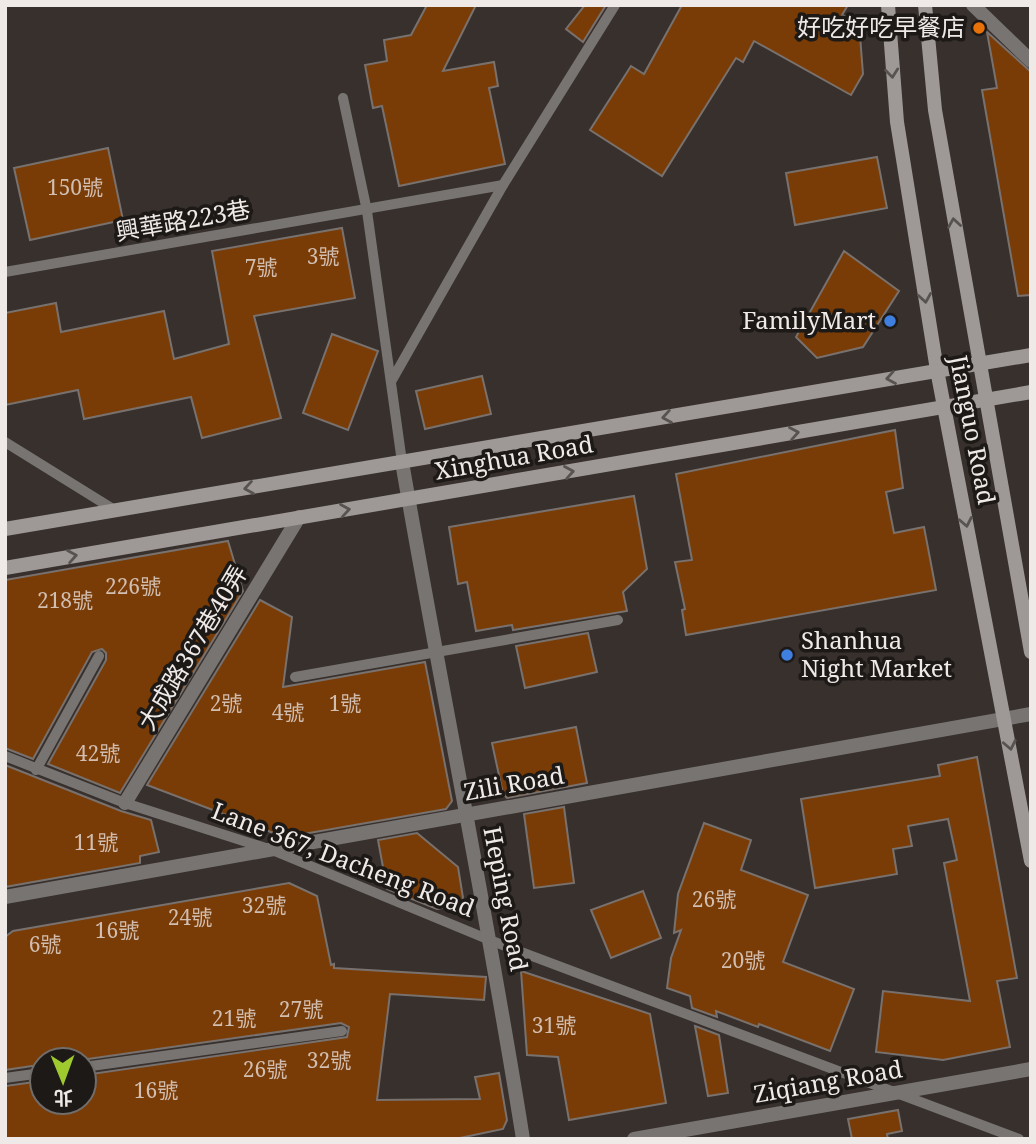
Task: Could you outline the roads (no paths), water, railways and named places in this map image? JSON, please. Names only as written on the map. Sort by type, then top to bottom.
[{"type":"street","name":"Jianguo Road","points":[[888,5],[897,121],[937,370],[1031,861]]},
{"type":"street","name":"Jianguo Road","points":[[925,5],[936,110],[978,364],[1031,652]]},
{"type":"street","points":[[973,5],[1031,61]]},
{"type":"street","name":"Xinghua Road","points":[[5,529],[1031,355]]},
{"type":"street","name":"Xinghua Road","points":[[5,568],[1031,392]]},
{"type":"street","name":"Heping Road","points":[[402,462],[465,815],[492,941],[523,1139]]},
{"type":"street","name":"大成路367巷40弄","points":[[125,803],[299,517]]},
{"type":"street","name":"Zili Road","points":[[5,897],[1031,714]]},
{"type":"street","name":"Ziqiang Road","points":[[634,1139],[1031,1069]]},
{"type":"lane","points":[[392,380],[503,185],[615,5]]},
{"type":"lane","points":[[343,98],[367,211],[402,462]]},
{"type":"lane","name":"興華路223巷","points":[[5,272],[367,211],[503,185]]},
{"type":"lane","points":[[5,442],[113,509]]},
{"type":"lane","points":[[295,677],[618,620]]},
{"type":"lane","points":[[36,770],[99,656]]},
{"type":"lane","name":"Lane 367, Dacheng Road","points":[[5,757],[125,803],[272,850],[492,941],[1019,1139]]},
{"type":"lane","points":[[98,1065],[342,1031]]},
{"type":"lane","points":[[5,1078],[28,1075]]},
{"type":"place","name":"好吃好吃早餐店","points":[[979,28]]},
{"type":"place","name":"FamilyMart","points":[[890,321]]},
{"type":"place","name":"Shanhua Night Market","points":[[787,655]]}]
